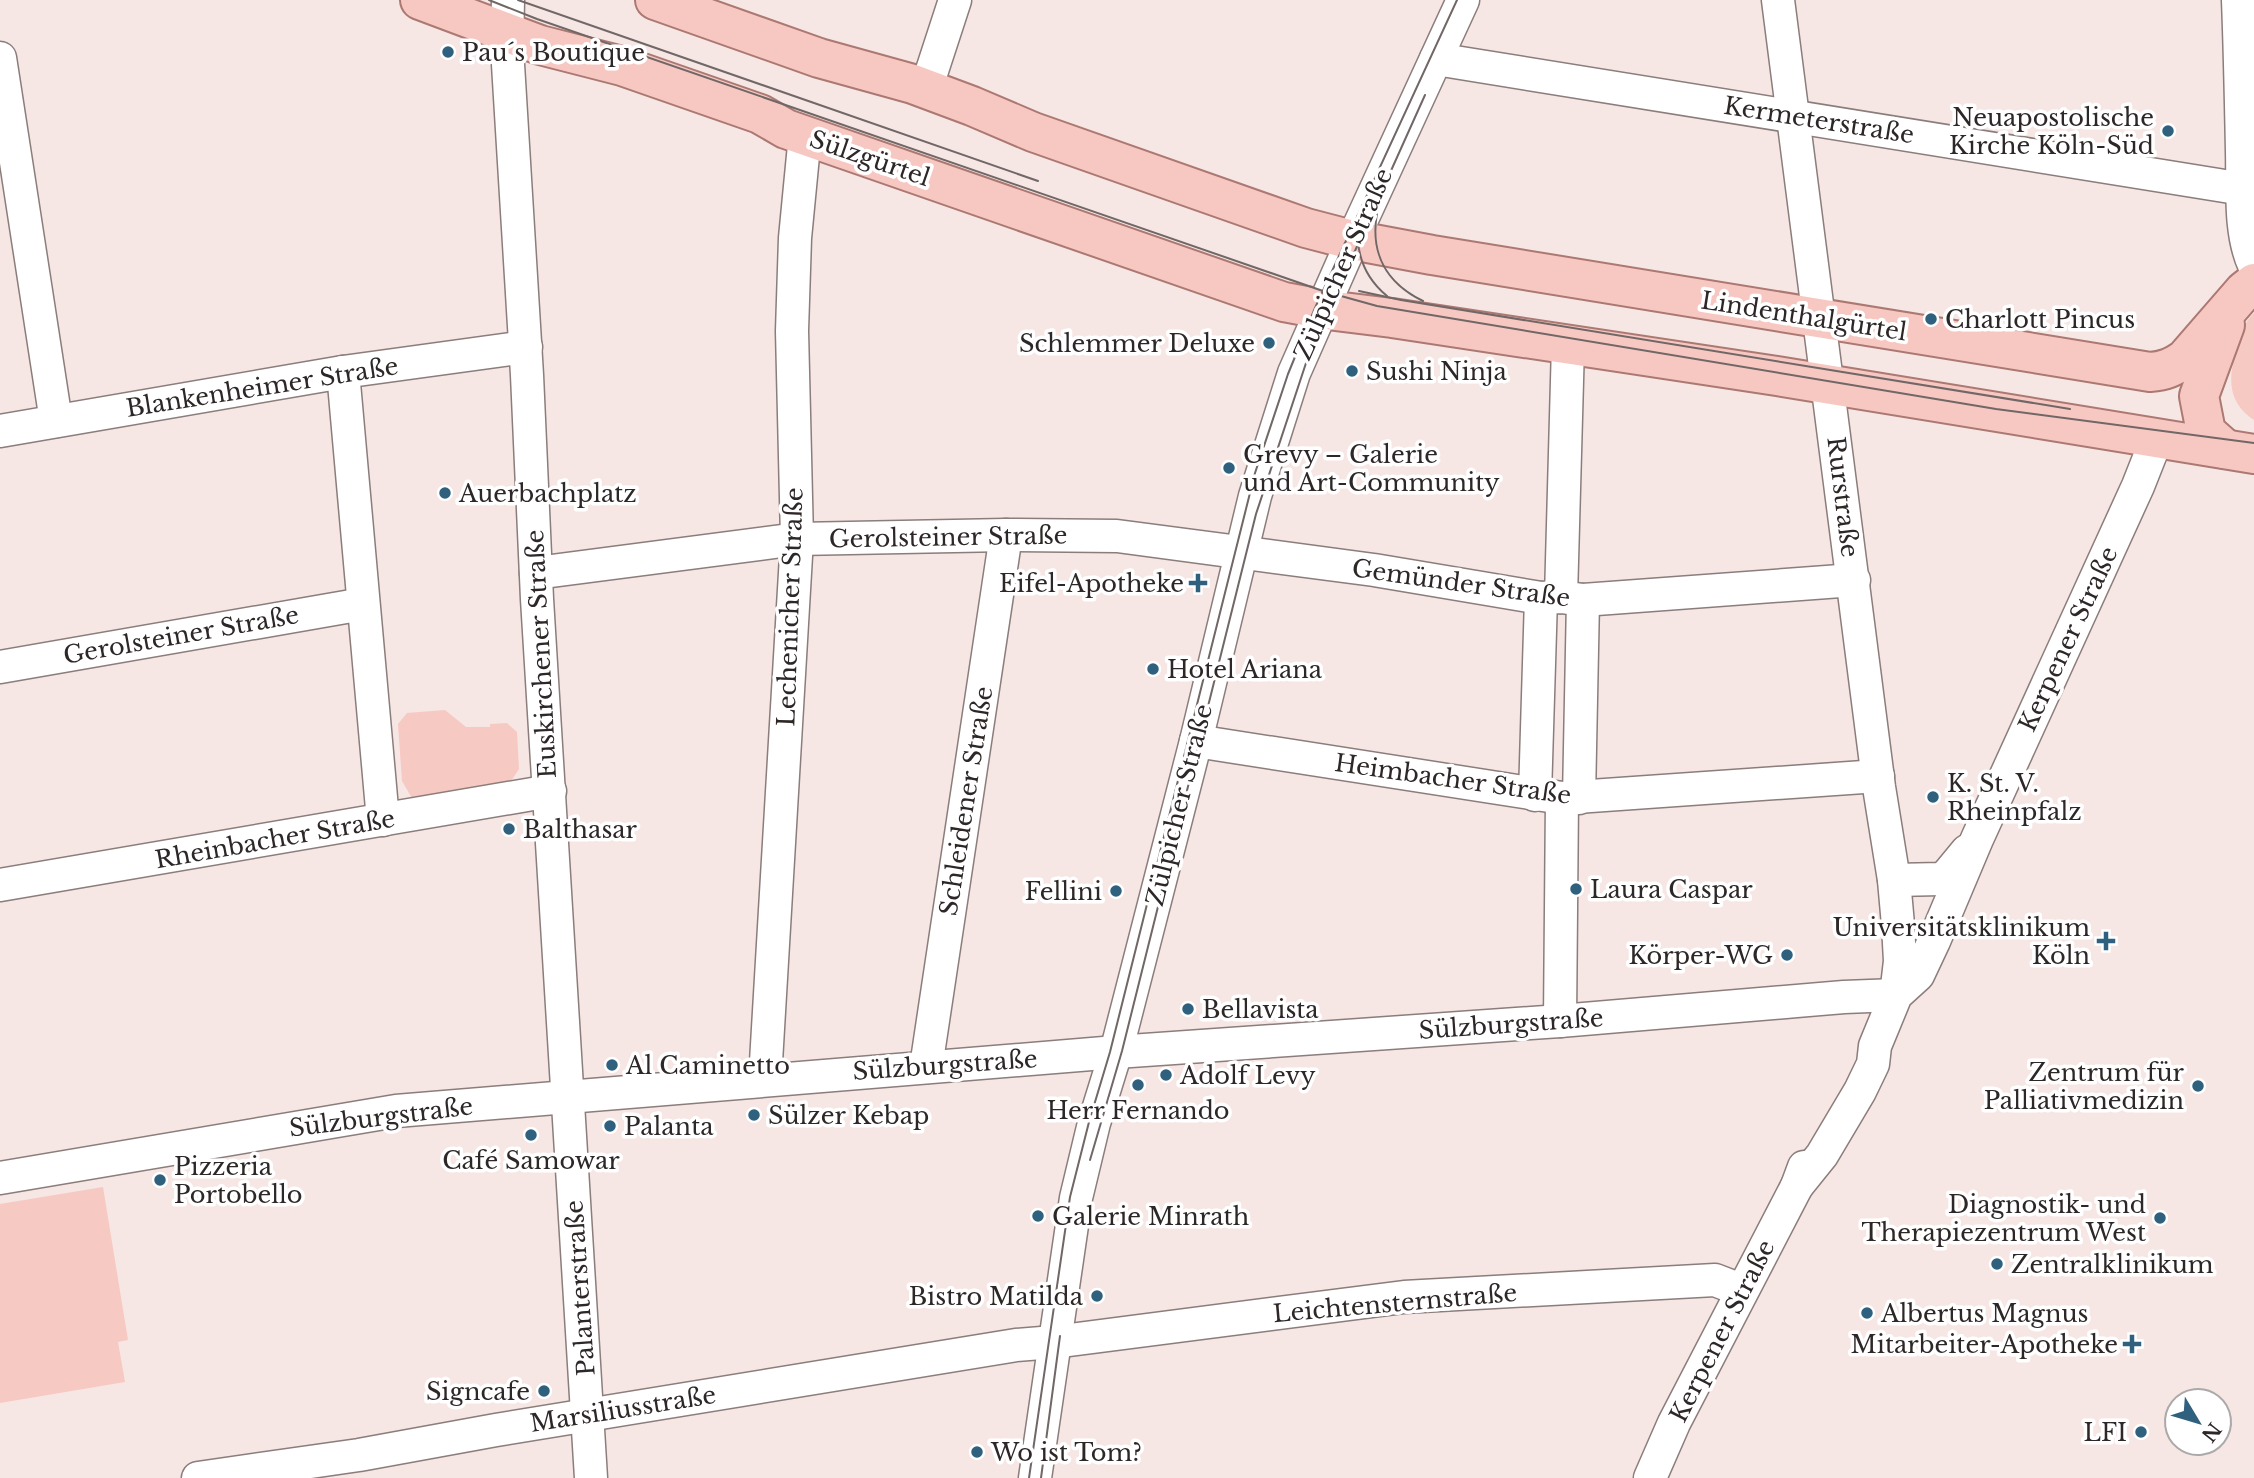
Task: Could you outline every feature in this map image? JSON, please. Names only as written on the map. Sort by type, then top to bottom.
[{"type":"main road","name":"Sülzgürtel","points":[[420,0],[508,17],[540,45],[622,66],[760,114],[786,129],[1284,302],[1322,309]]},
{"type":"main road","points":[[655,0],[819,58],[926,89],[1033,132],[1306,228],[1352,240]]},
{"type":"main road","name":"Lindenthalgürtel","points":[[1352,240],[2150,372],[2173,368],[2185,359],[2243,295]]},
{"type":"main road","points":[[2157,438],[2243,295]]},
{"type":"main road","points":[[2240,452],[2206,432],[2199,396],[2243,295]]},
{"type":"main road","points":[[1322,309],[1827,384],[2240,452]]},
{"type":"street","points":[[926,89],[956,0]]},
{"type":"street","name":"Rurstraße","points":[[1778,0],[1878,776],[1894,880],[1900,961],[1896,995]]},
{"type":"street","points":[[2238,0],[2247,37],[2243,189],[2246,237],[2254,265]]},
{"type":"street","name":"Zülpicher Straße","points":[[1035,1478],[1051,1342],[1076,1198],[1196,741],[1238,553],[1294,373],[1461,1]]},
{"type":"street","name":"Euskirchener Straße","points":[[508,17],[507,48],[526,347],[536,573],[568,1097]]},
{"type":"street","points":[[0,58],[12,209],[56,421]]},
{"type":"street","name":"Kermeterstraße","points":[[1436,59],[2243,189]]},
{"type":"street","name":"Lechenicher Straße","points":[[765,1079],[797,539],[792,331],[795,238],[805,135]]},
{"type":"street","points":[[1560,1021],[1561,598],[1568,345]]},
{"type":"street","name":"Blankenheimer Straße","points":[[0,431],[343,372],[526,347]]},
{"type":"street","points":[[343,372],[383,820]]},
{"type":"street","name":"Kerpener Straße","points":[[1650,1478],[1674,1423],[1797,1186],[1822,1156],[1860,1091],[1873,1064],[1875,1045],[1896,995],[1918,975],[2138,486],[2157,438]]},
{"type":"street","name":"Schleidener Straße","points":[[926,1067],[1006,535]]},
{"type":"street","name":"Gerolsteiner Straße","points":[[536,573],[797,539],[1116,536],[1238,553]]},
{"type":"street","name":"Gemünder Straße","points":[[1238,553],[1561,598],[1854,580]]},
{"type":"street","points":[[1559,797],[1561,598]]},
{"type":"street","name":"Gerolsteiner Straße","points":[[0,667],[363,604]]},
{"type":"street","name":"Heimbacher Straße","points":[[1196,741],[1559,797],[1878,776]]},
{"type":"street","name":"Rheinbacher Straße","points":[[0,885],[550,791]]},
{"type":"street","name":"Kerpener Straße","points":[[1894,880],[1941,879],[1977,839]]},
{"type":"street","name":"Sülzburgstraße","points":[[0,1178],[396,1111],[765,1079],[1896,995]]},
{"type":"street","name":"Palanterstraße","points":[[568,1097],[591,1478]]},
{"type":"street","name":"Leichtensternstraße","points":[[1051,1342],[1404,1297],[1715,1280],[1741,1290]]},
{"type":"street","name":"Marsiliusstraße","points":[[198,1478],[360,1466],[588,1415],[1016,1345],[1051,1342]]},
{"type":"shaded area","points":[[2254,313],[2254,420],[2238,404],[2233,394],[2231,375],[2243,330]]},
{"type":"shaded area","points":[[445,710],[466,727],[490,727],[490,724],[507,723],[517,732],[519,769],[507,787],[413,800],[402,781],[398,724],[407,713]]},
{"type":"shaded area","points":[[103,1187],[128,1340],[118,1342],[125,1382],[0,1403],[0,1204]]},
{"type":"tram line","points":[[489,0],[537,19],[1323,291],[1377,306],[1996,409],[2254,443]]},
{"type":"tram line","points":[[518,0],[1038,181]]},
{"type":"tram line","points":[[1029,1478],[1070,1197],[1110,1052],[1255,473],[1288,374],[1315,308],[1457,0]]},
{"type":"tram line","points":[[1090,1160],[1122,1051],[1256,514],[1310,351],[1425,95]]},
{"type":"tram line","points":[[1377,213],[1376,241],[1384,265],[1399,285],[1423,301]]},
{"type":"tram line","points":[[1358,242],[1367,272],[1387,296]]},
{"type":"tram line","points":[[1359,291],[2070,409]]},
{"type":"tram line","points":[[1041,1478],[1060,1336]]},
{"type":"place","name":"Pau´s Boutique","points":[[448,52]]},
{"type":"place","name":"Neuapostolische Kirche Köln-Süd","points":[[2168,131]]},
{"type":"place","name":"Charlott Pincus","points":[[1931,319]]},
{"type":"place","name":"Schlemmer Deluxe","points":[[1269,343]]},
{"type":"place","name":"Sushi Ninja","points":[[1352,371]]},
{"type":"place","name":"Grevy – Galerie und Art-Community","points":[[1229,468]]},
{"type":"place","name":"Auerbachplatz","points":[[445,493]]},
{"type":"place","name":"Eifel-Apotheke","points":[[1198,583]]},
{"type":"place","name":"Hotel Ariana","points":[[1153,669]]},
{"type":"place","name":"K. St. V. Rheinpfalz","points":[[1933,797]]},
{"type":"place","name":"Balthasar","points":[[509,829]]},
{"type":"place","name":"Laura Caspar","points":[[1576,889]]},
{"type":"place","name":"Fellini","points":[[1116,891]]},
{"type":"place","name":"Universitätsklinikum Köln","points":[[2106,941]]},
{"type":"place","name":"Körper-WG","points":[[1787,955]]},
{"type":"place","name":"Bellavista","points":[[1188,1009]]},
{"type":"place","name":"Al Caminetto","points":[[612,1065]]},
{"type":"place","name":"Adolf Levy","points":[[1166,1075]]},
{"type":"place","name":"Herr Fernando","points":[[1138,1085]]},
{"type":"place","name":"Zentrum für Palliativmedizin","points":[[2198,1086]]},
{"type":"place","name":"Sülzer Kebap","points":[[754,1115]]},
{"type":"place","name":"Palanta","points":[[610,1126]]},
{"type":"place","name":"Café Samowar","points":[[531,1135]]},
{"type":"place","name":"Pizzeria Portobello","points":[[160,1180]]},
{"type":"place","name":"Galerie Minrath","points":[[1038,1216]]},
{"type":"place","name":"Diagnostik- und Therapiezentrum West","points":[[2160,1218]]},
{"type":"place","name":"Zentralklinikum","points":[[1997,1264]]},
{"type":"place","name":"Bistro Matilda","points":[[1097,1296]]},
{"type":"place","name":"Albertus Magnus","points":[[1867,1313]]},
{"type":"place","name":"Mitarbeiter-Apotheke","points":[[2132,1344]]},
{"type":"place","name":"Signcafe","points":[[544,1391]]},
{"type":"place","name":"LFI","points":[[2141,1432]]},
{"type":"place","name":"Wo ist Tom?","points":[[977,1452]]}]
